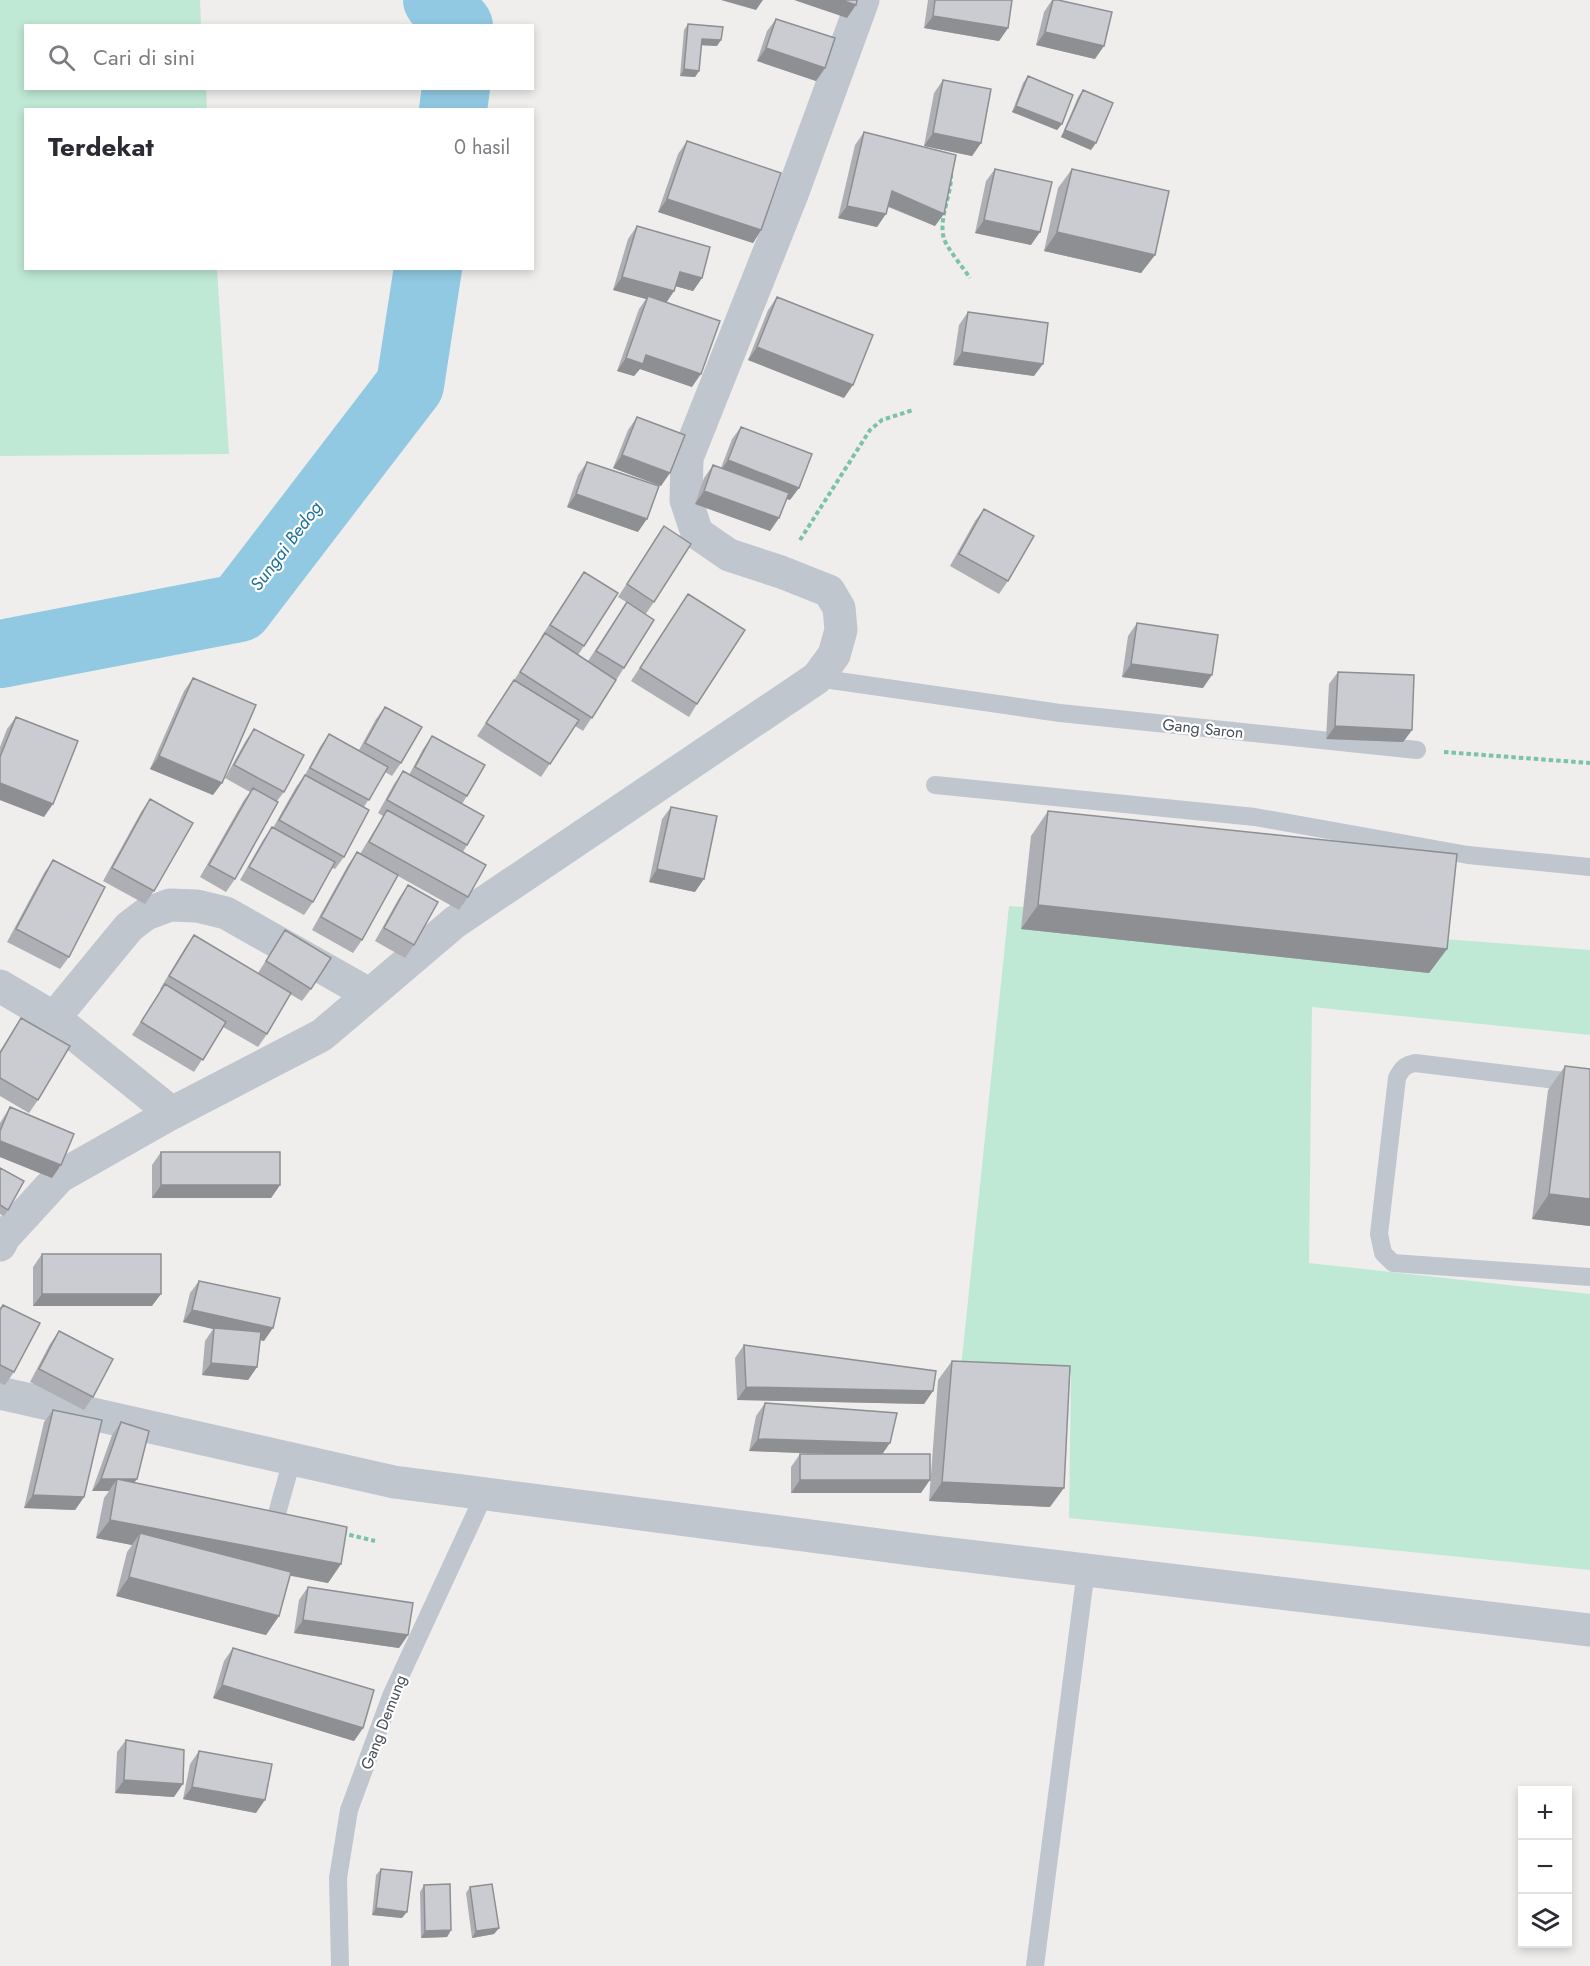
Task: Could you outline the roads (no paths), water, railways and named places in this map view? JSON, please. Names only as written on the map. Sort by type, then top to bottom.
[{"type":"street","points":[[0,1245],[4,1237],[59,1177],[172,1113],[322,1035],[455,922],[817,678],[834,655],[840,630],[839,608],[830,591],[729,555],[696,533],[686,500],[687,459],[791,197],[862,0]]},
{"type":"street","points":[[54,1018],[129,927],[146,915],[170,905],[197,906],[226,913],[369,994]]},
{"type":"street","points":[[0,986],[54,1018],[172,1113]]},
{"type":"street","points":[[0,1393],[394,1482],[914,1550],[1590,1630]]},
{"type":"lane","name":"Gang Saron","points":[[817,678],[1060,713],[1417,750]]},
{"type":"lane","points":[[935,785],[1255,817],[1468,855],[1590,867]]},
{"type":"lane","points":[[1590,1083],[1415,1063],[1407,1064],[1401,1069],[1398,1078],[1379,1233],[1383,1253],[1393,1263],[1590,1277]]},
{"type":"lane","points":[[276,1517],[292,1460]]},
{"type":"lane","name":"Gang Demung","points":[[340,1966],[338,1878],[349,1810],[391,1696],[485,1493]]},
{"type":"lane","points":[[1035,1966],[1086,1570]]},
{"type":"waterway","name":"Sungai Bedog","points":[[437,0],[457,24]]},
{"type":"waterway","name":"Sungai Bedog","points":[[453,108],[456,90]]},
{"type":"waterway","name":"Sungai Bedog","points":[[0,654],[239,608],[410,385],[428,270]]}]
